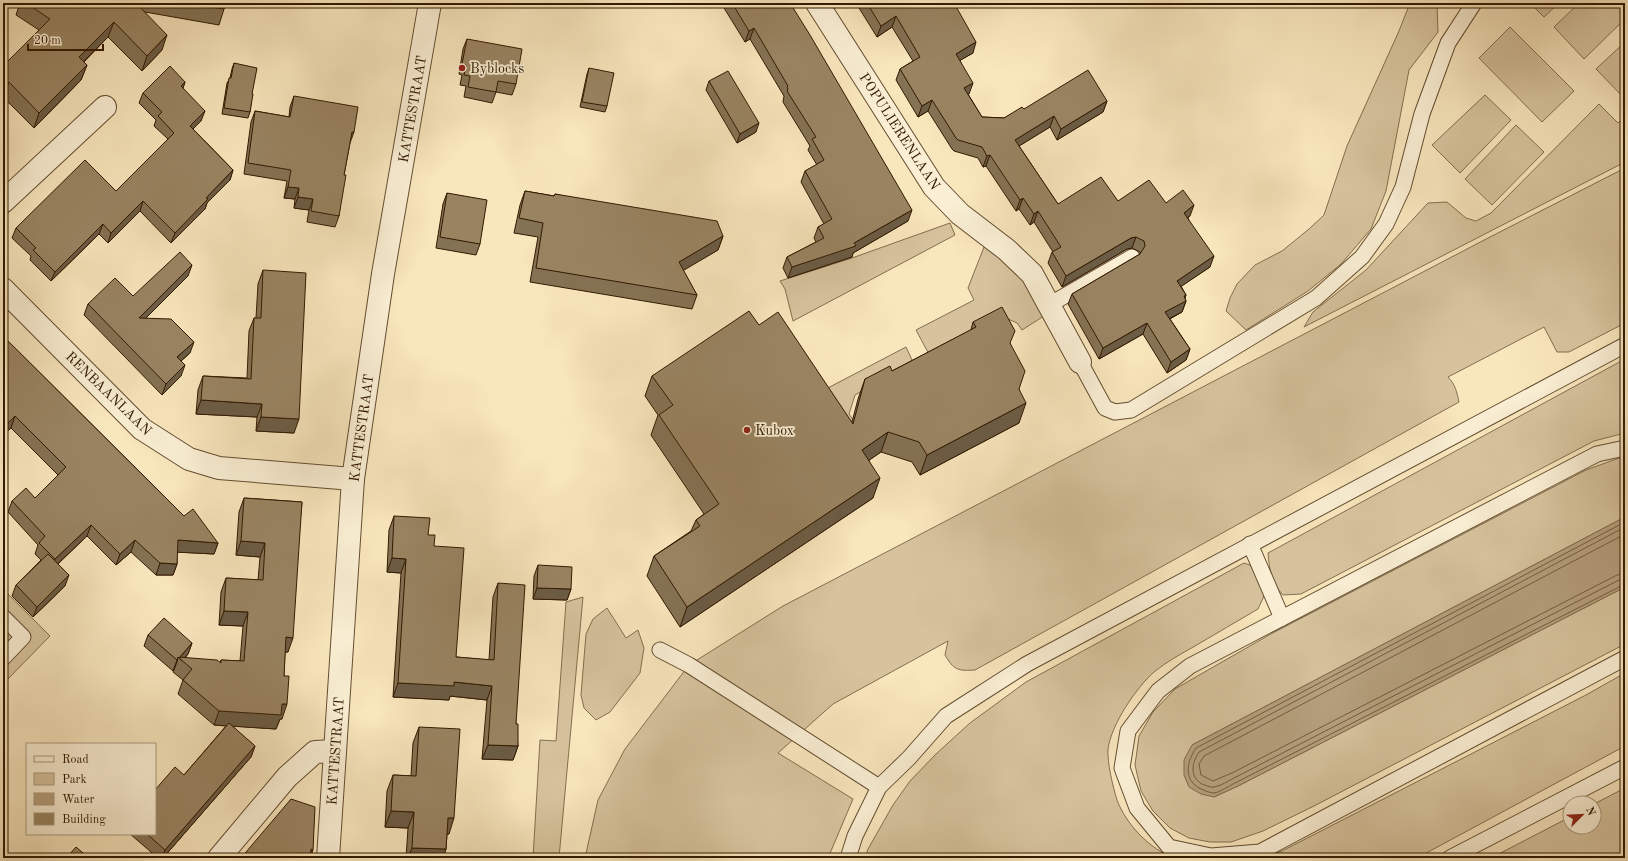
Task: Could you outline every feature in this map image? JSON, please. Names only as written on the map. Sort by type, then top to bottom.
[{"type":"street","name":"KATTESTRAAT","points":[[328,858],[353,479],[385,267],[430,3]]},
{"type":"street","name":"POPULIERENLAAN","points":[[817,3],[934,187],[960,214],[1007,250],[1032,274],[1080,362]]},
{"type":"street","points":[[3,202],[105,107]]},
{"type":"street","name":"RENBAANLAAN","points":[[3,289],[142,429],[189,459],[219,468],[353,479]]},
{"type":"street","points":[[219,858],[287,777],[315,752],[335,751]]},
{"type":"lane","points":[[1080,362],[1105,408],[1115,412],[1131,410],[1316,298],[1328,288],[1362,257],[1386,224],[1403,187],[1422,114],[1448,43],[1474,3]]},
{"type":"lane","points":[[1049,305],[1132,257]]},
{"type":"lane","points":[[848,858],[854,836],[880,787],[910,758],[946,716],[952,712],[1027,664],[1625,345]]},
{"type":"lane","points":[[1625,448],[1597,454],[1190,666],[1158,691],[1128,731],[1122,768],[1137,808],[1169,847],[1211,856],[1260,852],[1625,658]]},
{"type":"lane","points":[[1250,544],[1282,618]]},
{"type":"lane","points":[[3,616],[23,637],[3,658]]},
{"type":"lane","points":[[660,650],[688,665],[880,787]]},
{"type":"lane","points":[[1450,858],[1625,767]]},
{"type":"green space","points":[[1410,3],[1437,3],[1438,32],[1409,70],[1386,191],[1371,229],[1341,264],[1308,291],[1246,330],[1226,311],[1230,298],[1237,284],[1255,265],[1282,251],[1324,215],[1347,146],[1399,31]]},
{"type":"green space","points":[[1530,3],[1559,3],[1544,17]]},
{"type":"green space","points":[[1579,3],[1625,3],[1625,19],[1584,59],[1554,27]]},
{"type":"green space","points":[[1510,27],[1574,91],[1542,122],[1479,58]]},
{"type":"green space","points":[[1625,42],[1625,99],[1596,69]]},
{"type":"green space","points":[[1485,95],[1511,120],[1460,173],[1432,145]]},
{"type":"green space","points":[[1599,104],[1618,123],[1625,117],[1625,162],[1304,327],[1313,312],[1366,270],[1428,203],[1447,202],[1466,218],[1476,221],[1491,213]]},
{"type":"green space","points":[[1516,125],[1544,152],[1492,205],[1465,179]]},
{"type":"green space","points":[[1625,168],[1625,323],[1569,352],[1557,352],[1544,327],[1448,377],[1455,388],[1459,402],[975,670],[960,670],[951,664],[945,655],[948,641],[833,704],[778,753],[853,799],[828,858],[585,858],[598,800],[625,749],[689,665],[783,606]]},
{"type":"green space","points":[[950,223],[955,235],[793,321],[785,289],[780,281],[852,258]]},
{"type":"green space","points":[[986,242],[1021,277],[1044,316],[1022,330],[1017,323],[1006,318],[931,358],[916,330],[974,300],[968,288]]},
{"type":"green space","points":[[906,347],[913,362],[855,395],[849,414],[857,425],[848,428],[824,390]]},
{"type":"green space","points":[[1625,359],[1625,433],[1594,441],[1301,594],[1283,595],[1279,591],[1272,576],[1268,553]]},
{"type":"green space","points":[[1625,457],[1625,517],[1192,745],[1214,797],[1625,587],[1625,644],[1263,831],[1231,842],[1210,842],[1189,838],[1170,828],[1153,811],[1141,791],[1135,765],[1139,736],[1153,712],[1175,689],[1269,635],[1586,470]]},
{"type":"green space","points":[[1244,563],[1250,565],[1259,579],[1264,596],[1258,609],[1174,658],[1154,672],[1132,697],[1119,718],[1110,739],[1108,749],[1109,767],[1115,795],[1121,809],[1126,818],[1140,835],[1157,849],[1175,858],[865,858],[868,849],[893,805],[910,781],[936,754],[970,723],[1026,682]]},
{"type":"green space","points":[[3,589],[50,636],[3,684]]},
{"type":"green space","points":[[583,597],[559,858],[533,858],[540,740],[556,741],[566,602]]},
{"type":"green space","points":[[607,608],[626,638],[638,630],[644,648],[640,673],[610,712],[596,720],[584,708],[581,695],[586,634],[593,619]]},
{"type":"green space","points":[[1625,673],[1625,746],[1417,858],[1261,858],[1282,851],[1586,695]]},
{"type":"green space","points":[[1625,788],[1625,858],[1491,858],[1562,821],[1562,835],[1602,835],[1602,800]]},
{"type":"water","points":[[1625,517],[1625,587],[1238,786],[1214,797],[1201,794],[1189,787],[1184,775],[1184,760],[1192,745]]},
{"type":"building","points":[[26,3],[136,3],[167,35],[147,56],[114,22],[79,57],[87,65],[39,113],[9,82],[3,88],[3,61],[6,63],[50,19]]},
{"type":"building","points":[[187,3],[225,3],[224,9]]},
{"type":"building","points":[[732,3],[790,3],[912,210],[854,243],[856,246],[792,267],[787,257],[824,238],[818,227],[832,219],[805,171],[824,160],[812,139],[816,137],[787,91],[788,86],[754,28],[749,31]]},
{"type":"building","points":[[867,3],[947,3],[948,5],[954,3],[976,42],[956,54],[973,83],[964,88],[982,117],[1004,118],[1022,107],[1024,109],[1088,70],[1107,101],[1061,129],[1054,116],[1015,140],[1058,204],[1101,177],[1118,201],[1149,180],[1166,203],[1183,190],[1194,205],[1184,213],[1214,256],[1177,281],[1186,295],[1184,296],[1186,301],[1165,312],[1190,349],[1171,362],[1147,323],[1103,348],[1072,294],[1140,254],[1145,246],[1144,241],[1136,237],[1131,238],[1066,276],[1052,252],[1061,247],[1038,211],[1034,214],[1023,198],[1020,200],[990,155],[987,156],[982,147],[958,140],[956,138],[932,100],[922,106],[900,69],[920,57],[896,16],[881,26]]},
{"type":"building","points":[[467,39],[522,49],[516,84],[498,81],[496,92],[468,87],[470,76],[464,75],[466,65],[462,64]]},
{"type":"building","points":[[234,63],[257,68],[250,112],[224,108],[229,78],[231,78]]},
{"type":"building","points":[[170,66],[185,82],[181,86],[205,111],[190,126],[233,170],[206,198],[208,199],[175,233],[143,201],[111,233],[103,224],[55,272],[33,250],[36,248],[16,228],[85,160],[116,191],[174,133],[158,116],[162,112],[143,93]]},
{"type":"building","points":[[589,68],[614,73],[607,106],[582,102]]},
{"type":"building","points":[[728,71],[759,123],[740,134],[709,81]]},
{"type":"building","points":[[294,96],[358,107],[344,175],[346,175],[339,216],[311,211],[313,199],[298,197],[299,188],[288,187],[291,170],[248,163],[255,111],[290,117]]},
{"type":"building","points":[[525,191],[554,196],[555,194],[717,221],[723,236],[679,262],[697,295],[536,268],[543,223],[519,218]]},
{"type":"building","points":[[447,193],[487,200],[480,244],[440,237]]},
{"type":"building","points":[[180,252],[192,265],[139,318],[171,319],[194,342],[177,357],[185,365],[166,384],[88,304],[115,278],[133,296]]},
{"type":"building","points":[[263,270],[306,273],[299,419],[261,417],[262,404],[201,400],[203,376],[251,379],[254,318],[261,318]]},
{"type":"building","points":[[1002,307],[1015,331],[1010,343],[1025,371],[1019,389],[1026,403],[927,455],[919,442],[888,432],[862,450],[880,478],[687,607],[654,556],[700,526],[696,520],[719,504],[659,415],[673,405],[652,376],[749,311],[759,325],[778,312],[853,424],[865,379],[890,366],[892,371],[976,327],[973,322]]},
{"type":"building","points":[[3,336],[184,516],[193,509],[218,543],[178,540],[177,564],[160,563],[135,540],[120,554],[91,525],[55,559],[39,543],[45,536],[12,501],[26,488],[35,498],[66,467],[15,416],[8,423],[3,418]]},
{"type":"building","points":[[244,498],[302,502],[293,638],[286,637],[284,676],[289,676],[287,704],[282,704],[281,715],[219,711],[183,680],[192,669],[178,657],[217,660],[221,663],[221,660],[244,661],[248,612],[224,611],[226,578],[263,580],[265,543],[241,541]]},
{"type":"building","points":[[394,516],[430,518],[428,535],[435,535],[434,546],[464,548],[456,657],[494,660],[498,583],[525,585],[516,724],[518,724],[518,746],[488,745],[492,686],[454,682],[454,686],[398,683],[406,559],[392,558]]},
{"type":"building","points":[[48,554],[69,575],[37,607],[16,585]]},
{"type":"building","points":[[538,565],[572,567],[571,589],[537,588]]},
{"type":"building","points":[[164,618],[192,643],[179,658],[178,657],[177,660],[148,635]]},
{"type":"building","points":[[229,723],[255,746],[165,850],[148,835],[156,835],[156,789],[175,767],[184,775]]},
{"type":"building","points":[[419,727],[460,729],[454,818],[448,818],[446,849],[412,848],[414,812],[391,811],[393,775],[416,776]]},
{"type":"building","points":[[291,799],[315,807],[313,850],[311,849],[310,858],[241,858]]},
{"type":"building","points":[[76,847],[89,858],[66,858]]},
{"type":"place","name":"Byblocks","points":[[462,68]]},
{"type":"place","name":"Kubox","points":[[747,430]]}]
